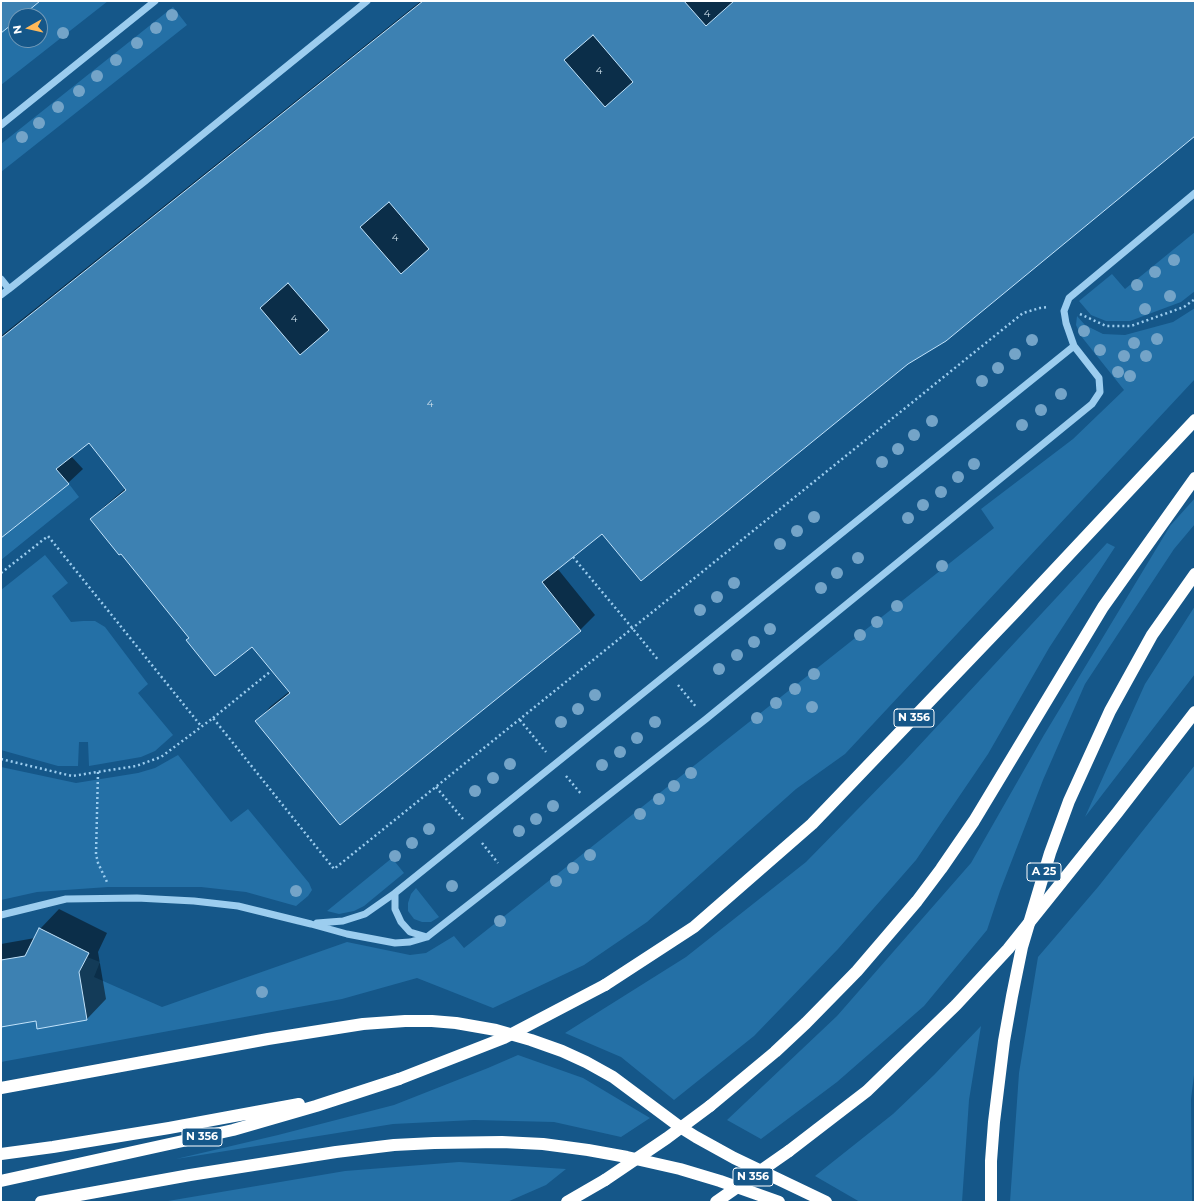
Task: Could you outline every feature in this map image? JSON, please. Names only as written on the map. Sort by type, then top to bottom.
[{"type":"highway","name":"N 356","points":[[1,1181],[233,1130],[316,1106],[399,1079],[504,1038],[605,986],[694,927],[812,824],[1016,611],[1195,420]]},
{"type":"highway","points":[[567,1202],[605,1180],[667,1138],[710,1106],[775,1052],[857,971],[917,901],[941,869],[985,803],[1103,607],[1195,478]]},
{"type":"highway","name":"A 25","points":[[990,1202],[994,1122],[1004,1041],[1022,947],[1050,852],[1069,801],[1110,711],[1152,635],[1195,574]]},
{"type":"highway","name":"N 356","points":[[716,1202],[789,1151],[868,1091],[956,1005],[1008,949],[1195,712]]},
{"type":"highway","points":[[1,1088],[363,1024],[432,1021],[456,1024],[496,1030],[531,1040],[562,1051],[586,1062],[612,1077],[696,1137],[734,1158],[826,1202]]},
{"type":"highway","points":[[1,1154],[53,1147],[269,1110],[312,1101],[399,1079]]},
{"type":"highway","points":[[41,1202],[190,1175],[336,1152],[434,1143],[502,1142],[542,1144],[627,1157],[680,1169],[714,1179],[779,1202]]},
{"type":"street","points":[[1,125],[155,1]]},
{"type":"street","points":[[1,295],[138,187],[367,1]]},
{"type":"street","points":[[1,915],[66,899],[112,898],[194,901],[230,906],[311,924],[347,934],[395,943],[410,942],[427,937],[706,719],[1092,404],[1100,392],[1099,378],[1074,346],[1066,323],[1064,311],[1069,298],[1195,193]]},
{"type":"street","points":[[1,279],[9,289]]},
{"type":"street","points":[[311,924],[342,921],[365,914],[395,893],[1074,346]]},
{"type":"street","points":[[395,893],[395,909],[401,922],[410,932],[427,937]]},
{"type":"path","points":[[213,718],[334,869],[634,629],[1023,313],[1040,308],[1065,308],[1106,326],[1131,326],[1184,307],[1195,299]]},
{"type":"path","points":[[1,573],[48,536],[201,726]]},
{"type":"path","points":[[572,557],[634,629],[706,719]]},
{"type":"path","points":[[1,759],[72,776],[136,766],[161,756],[213,718],[271,670]]},
{"type":"path","points":[[98,772],[96,854],[98,863],[110,888],[112,898]]},
{"type":"shaded area","points":[[40,1],[108,1],[1,85],[1,33],[8,27],[8,48],[48,48],[48,8],[32,8]]},
{"type":"shaded area","points":[[173,7],[187,25],[1,172],[1,144]]},
{"type":"shaded area","points":[[1195,232],[1195,291],[1181,302],[1130,321],[1106,321],[1091,315],[1079,301],[1112,274],[1125,289]]},
{"type":"shaded area","points":[[1195,308],[1195,379],[845,754],[796,789],[647,922],[584,965],[493,1008],[417,978],[342,999],[1,1062],[1,1027],[36,1021],[37,1028],[87,1020],[79,972],[87,957],[100,962],[94,977],[162,1007],[347,942],[410,955],[426,953],[454,936],[464,948],[994,528],[981,509],[1073,439],[1124,390],[1081,336],[1076,325],[1077,316],[1085,325],[1103,334],[1125,335],[1173,322]]},
{"type":"shaded area","points":[[69,484],[79,497],[1,560],[1,538]]},
{"type":"shaded area","points":[[1195,498],[1195,524],[1174,549],[1085,684],[1043,780],[1000,891],[987,930],[924,1006],[837,1082],[761,1139],[727,1120],[837,1016],[971,863],[1044,735],[1170,526]]},
{"type":"shaded area","points":[[1107,543],[1115,547],[1049,648],[988,754],[916,860],[838,949],[754,1036],[674,1100],[621,1057],[565,1033],[686,957],[806,862],[903,763]]},
{"type":"shaded area","points":[[45,555],[68,583],[52,596],[71,622],[95,621],[105,627],[148,684],[138,693],[173,735],[155,751],[141,757],[89,766],[88,742],[79,742],[78,766],[58,766],[1,750],[1,590]]},
{"type":"shaded area","points":[[1195,606],[1195,674],[1085,817],[1145,684]]},
{"type":"shaded area","points":[[178,755],[231,822],[248,809],[309,883],[312,890],[308,896],[296,906],[246,892],[201,887],[108,887],[37,892],[1,900],[1,767],[76,783],[138,773],[155,768]]},
{"type":"shaded area","points":[[1195,765],[1195,1067],[1191,1099],[1192,1202],[1010,1202],[1019,1073],[1038,957],[1098,887]]},
{"type":"shaded area","points":[[392,858],[404,873],[364,906],[354,911],[339,914],[327,911]]},
{"type":"shaded area","points":[[416,888],[439,917],[431,922],[422,922],[414,919],[408,911],[408,903],[411,894]]},
{"type":"shaded area","points":[[981,1026],[969,1100],[962,1202],[860,1202],[815,1176],[893,1114],[934,1075]]},
{"type":"shaded area","points":[[518,1055],[583,1078],[650,1118],[621,1137],[554,1122],[474,1120],[393,1124],[176,1159],[278,1135],[394,1105]]},
{"type":"shaded area","points":[[459,1162],[566,1169],[546,1185],[507,1202],[162,1202],[345,1171]]},
{"type":"building","points":[[1,1],[40,1],[32,8],[8,8],[8,27],[1,33]]},
{"type":"building","points":[[423,1],[1195,1],[1195,136],[946,341],[908,364],[641,581],[602,534],[542,582],[581,631],[340,825],[255,721],[290,693],[252,647],[215,676],[186,640],[189,638],[121,554],[119,555],[90,519],[126,490],[89,443],[56,469],[69,484],[1,538],[1,338]]},
{"type":"building","points":[[684,1],[734,1],[706,26]]},
{"type":"building","points":[[593,35],[633,82],[605,107],[564,60]]},
{"type":"building","points":[[389,202],[429,249],[401,274],[360,227]]},
{"type":"building","points":[[288,283],[329,330],[300,355],[260,308]]},
{"type":"building","points":[[39,928],[89,953],[79,972],[87,1020],[37,1029],[36,1021],[1,1027],[1,960],[25,956]]}]
